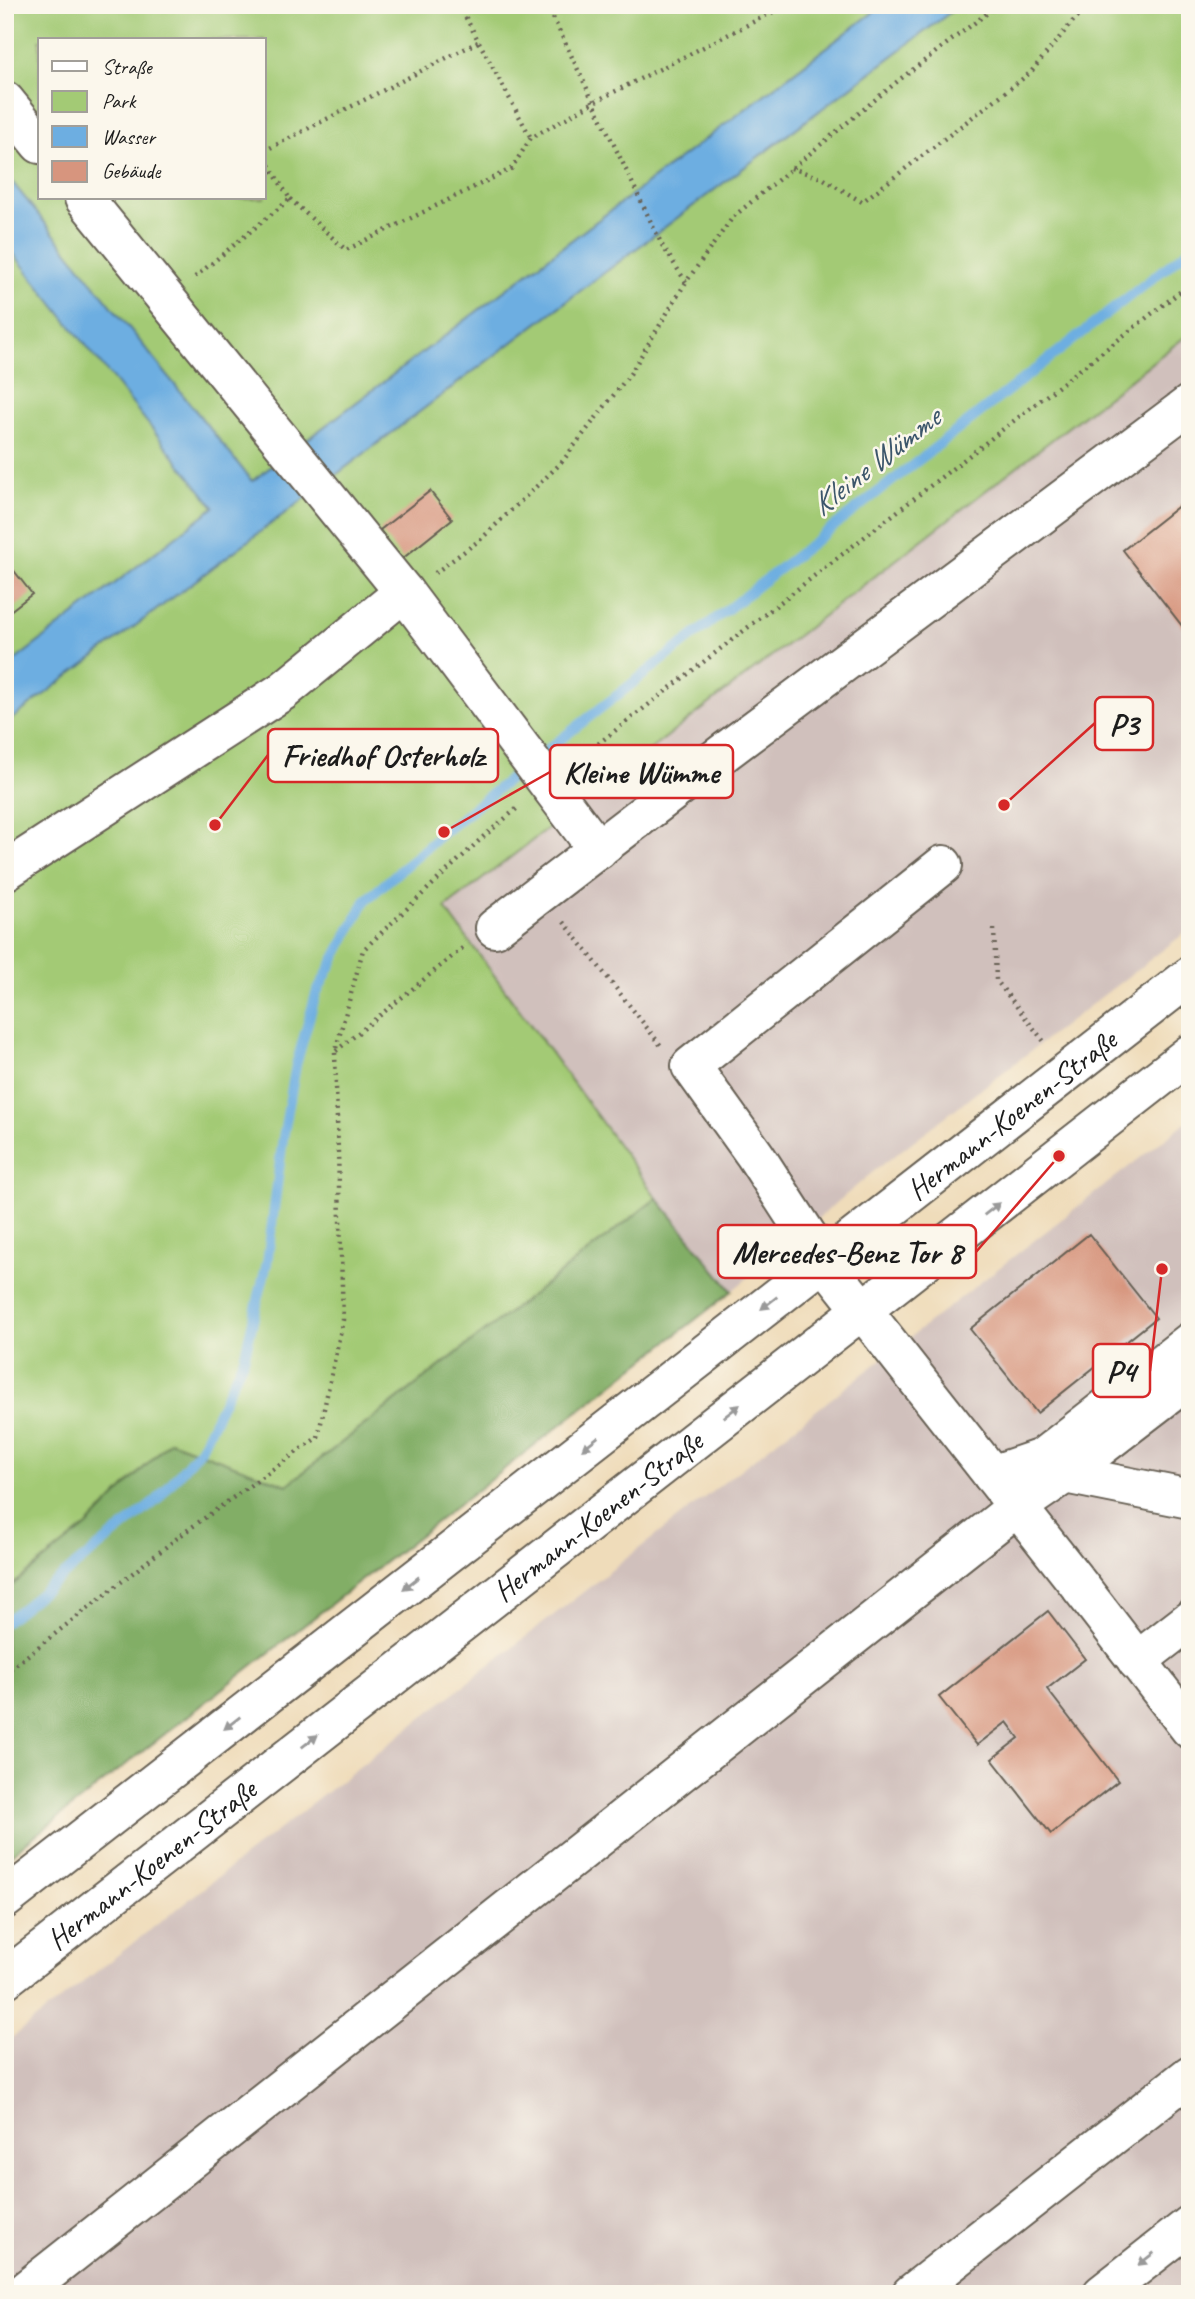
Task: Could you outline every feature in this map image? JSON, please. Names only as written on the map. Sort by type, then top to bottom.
[{"type":"main road","points":[[5,101],[38,142]]},
{"type":"main road","points":[[86,200],[404,592],[598,849]]},
{"type":"main road","points":[[495,928],[1190,404]]},
{"type":"main road","points":[[5,871],[283,691],[404,592]]},
{"type":"main road","points":[[943,865],[691,1066],[755,1155],[823,1261],[1190,1729]]},
{"type":"main road","name":"Hermann-Koenen-Straße","points":[[5,1899],[1190,976]]},
{"type":"main road","name":"Hermann-Koenen-Straße","points":[[5,1979],[1190,1054]]},
{"type":"main road","points":[[992,1475],[1042,1458],[1190,1342]]},
{"type":"main road","points":[[21,2294],[1017,1507],[1065,1474],[1190,1378]]},
{"type":"main road","points":[[1065,1474],[1190,1499]]},
{"type":"main road","points":[[1137,1661],[1190,1620]]},
{"type":"main road","points":[[911,2294],[1190,2075]]},
{"type":"main road","points":[[1102,2294],[1190,2225]]},
{"type":"path","points":[[459,5],[531,138]]},
{"type":"path","points":[[547,5],[662,245],[686,282]]},
{"type":"path","points":[[266,160],[289,199],[346,250],[511,169],[531,138],[594,102],[773,12],[769,5]]},
{"type":"path","points":[[404,592],[481,539],[561,463],[630,374],[686,282],[733,216],[899,80],[998,5]]},
{"type":"path","points":[[791,168],[824,179],[862,202],[1030,73],[1073,20],[1091,5]]},
{"type":"path","points":[[266,150],[478,42]]},
{"type":"path","points":[[167,300],[289,199]]},
{"type":"path","points":[[5,1673],[185,1532],[318,1437],[343,1320],[335,1052],[363,950],[483,837],[547,783],[1190,284]]},
{"type":"path","points":[[542,893],[672,1060],[691,1066]]},
{"type":"path","points":[[335,1052],[476,937],[495,928]]},
{"type":"path","points":[[994,929],[996,980],[1066,1071]]},
{"type":"shaded area","points":[[1190,333],[1190,929],[873,1172],[732,1291],[657,1198],[445,908]]},
{"type":"shaded area","points":[[1190,1119],[1190,2294],[5,2294],[5,2043]]},
{"type":"green space","points":[[5,5],[1190,5],[1190,333],[445,908],[657,1198],[287,1485],[170,1441],[87,1526],[5,1591]]},
{"type":"green space","points":[[657,1198],[732,1291],[5,1859],[5,1591],[87,1526],[170,1441],[287,1485]]},
{"type":"water","points":[[883,5],[960,5],[5,724],[5,668],[214,507],[5,243],[5,173],[252,481]]},
{"type":"building","points":[[430,491],[452,519],[402,559],[380,530]]},
{"type":"building","points":[[1190,497],[1190,636],[1123,550]]},
{"type":"building","points":[[5,559],[32,594],[5,615]]},
{"type":"building","points":[[1089,1234],[1156,1318],[1037,1413],[970,1329]]},
{"type":"building","points":[[1048,1611],[1085,1659],[1047,1689],[1118,1781],[1051,1834],[992,1759],[1019,1738],[1007,1722],[977,1745],[939,1697]]},
{"type":"waterway","name":"Kleine Wümme","points":[[5,1622],[156,1501],[201,1448],[244,1358],[267,1263],[283,1138],[296,1065],[316,994],[365,901],[511,778],[1190,249]]},
{"type":"place","name":"P3","points":[[1004,805]]},
{"type":"place","name":"Friedhof Osterholz","points":[[215,825]]},
{"type":"place","name":"Kleine Wümme","points":[[444,832]]},
{"type":"place","name":"Mercedes-Benz Tor 8","points":[[1059,1156]]},
{"type":"place","name":"P4","points":[[1162,1269]]}]
